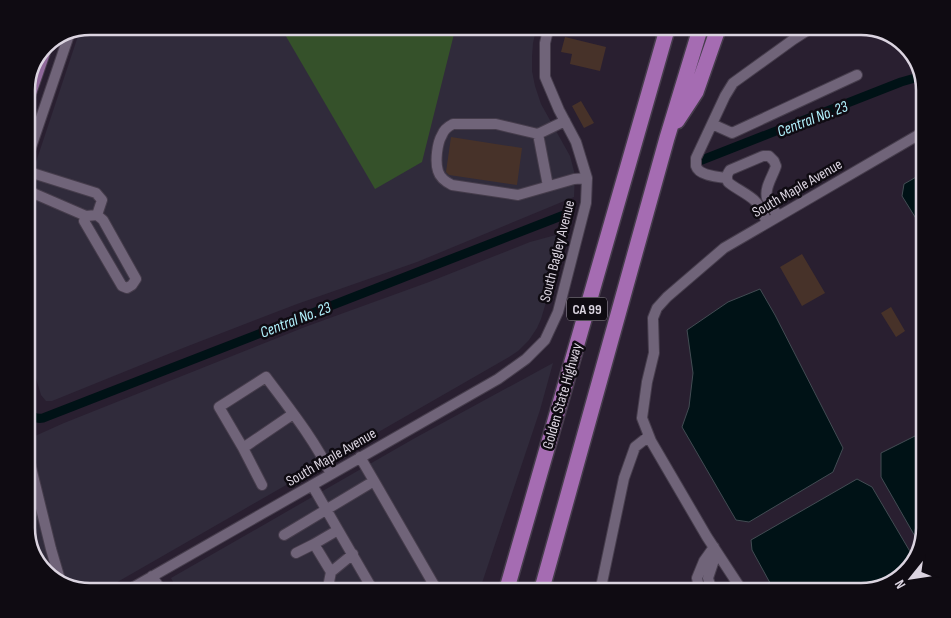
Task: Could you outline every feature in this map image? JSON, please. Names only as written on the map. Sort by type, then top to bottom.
[{"type":"highway","name":"Golden State Highway","points":[[509,583],[665,35]]},
{"type":"highway","name":"Golden State Highway","points":[[543,583],[667,138],[698,35]]},
{"type":"highway","points":[[667,138],[696,92],[717,35]]},
{"type":"street","name":"South Bagley Avenue","points":[[545,340],[558,312],[584,212],[587,178],[576,142],[545,77],[545,43],[547,35]]},
{"type":"street","points":[[727,178],[709,176],[698,169],[696,162],[725,96],[733,83],[800,35]]},
{"type":"street","points":[[35,135],[67,40]]},
{"type":"street","points":[[712,124],[732,132],[857,75]]},
{"type":"street","points":[[565,121],[538,134],[496,124],[454,124],[447,127],[438,145],[438,172],[443,180],[452,185],[518,195],[574,179],[587,178]]},
{"type":"street","points":[[538,134],[548,186]]},
{"type":"street","name":"South Maple Avenue","points":[[737,583],[649,436],[642,418],[647,382],[654,353],[653,318],[657,308],[667,297],[724,248],[916,136]]},
{"type":"street","points":[[767,222],[757,202],[729,183],[727,174],[730,170],[763,156],[769,156],[776,166],[770,180],[767,198],[778,216]]},
{"type":"street","points":[[35,174],[96,194],[102,200],[92,216],[84,221],[122,286],[128,288],[132,285],[136,279],[103,220],[92,216],[35,194]]},
{"type":"street","name":"South Maple Avenue","points":[[140,583],[498,379],[526,359],[545,340]]},
{"type":"street","points":[[262,485],[219,407],[266,377],[307,433],[331,474]]},
{"type":"street","points":[[243,448],[293,414]]},
{"type":"street","points":[[602,583],[624,478],[635,447],[649,436]]},
{"type":"street","points":[[360,457],[433,583]]},
{"type":"street","points":[[284,534],[374,481]]},
{"type":"street","points":[[312,484],[369,583]]},
{"type":"street","points":[[35,485],[58,573]]},
{"type":"street","points":[[296,553],[338,530]]},
{"type":"street","points":[[314,544],[331,572]]},
{"type":"street","points":[[698,583],[697,578],[704,561],[714,547]]},
{"type":"street","points":[[709,583],[708,578],[715,557],[714,547]]},
{"type":"street","points":[[329,583],[331,572],[352,554]]},
{"type":"street","points":[[152,576],[156,583]]},
{"type":"shaded area","points":[[535,35],[532,71],[535,86],[541,104],[570,156],[575,175],[574,197],[417,262],[297,304],[52,401],[46,401],[41,395],[35,375],[35,165],[79,36]]},
{"type":"shaded area","points":[[916,177],[916,219],[902,196],[904,184]]},
{"type":"shaded area","points":[[567,232],[537,328],[529,340],[509,357],[116,583],[90,583],[72,580],[59,574],[42,556],[35,532],[35,436],[305,327],[429,282],[530,242]]},
{"type":"shaded area","points":[[760,289],[843,448],[833,472],[749,522],[736,520],[682,427],[689,407],[693,373],[687,330],[728,302]]},
{"type":"shaded area","points":[[553,363],[540,410],[482,583],[174,583],[171,578],[415,438]]},
{"type":"shaded area","points":[[916,436],[915,537],[881,477],[881,453]]},
{"type":"shaded area","points":[[857,479],[872,487],[910,552],[886,553],[886,577],[872,582],[770,583],[752,550],[751,540]]},
{"type":"green space","points":[[285,35],[454,35],[422,162],[375,189]]},
{"type":"building","points":[[565,37],[606,47],[600,71],[570,64],[572,54],[561,52]]},
{"type":"building","points":[[581,101],[594,123],[584,128],[572,106]]},
{"type":"building","points":[[451,137],[522,148],[517,185],[449,175],[446,172]]},
{"type":"building","points":[[802,254],[825,293],[802,306],[780,267]]},
{"type":"building","points":[[891,307],[905,331],[896,337],[881,313]]},
{"type":"waterway","name":"Central No. 23","points":[[702,160],[915,78]]},
{"type":"waterway","name":"Central No. 23","points":[[35,417],[43,418],[569,213]]},
{"type":"waterway","points":[[35,506],[39,520]]}]
